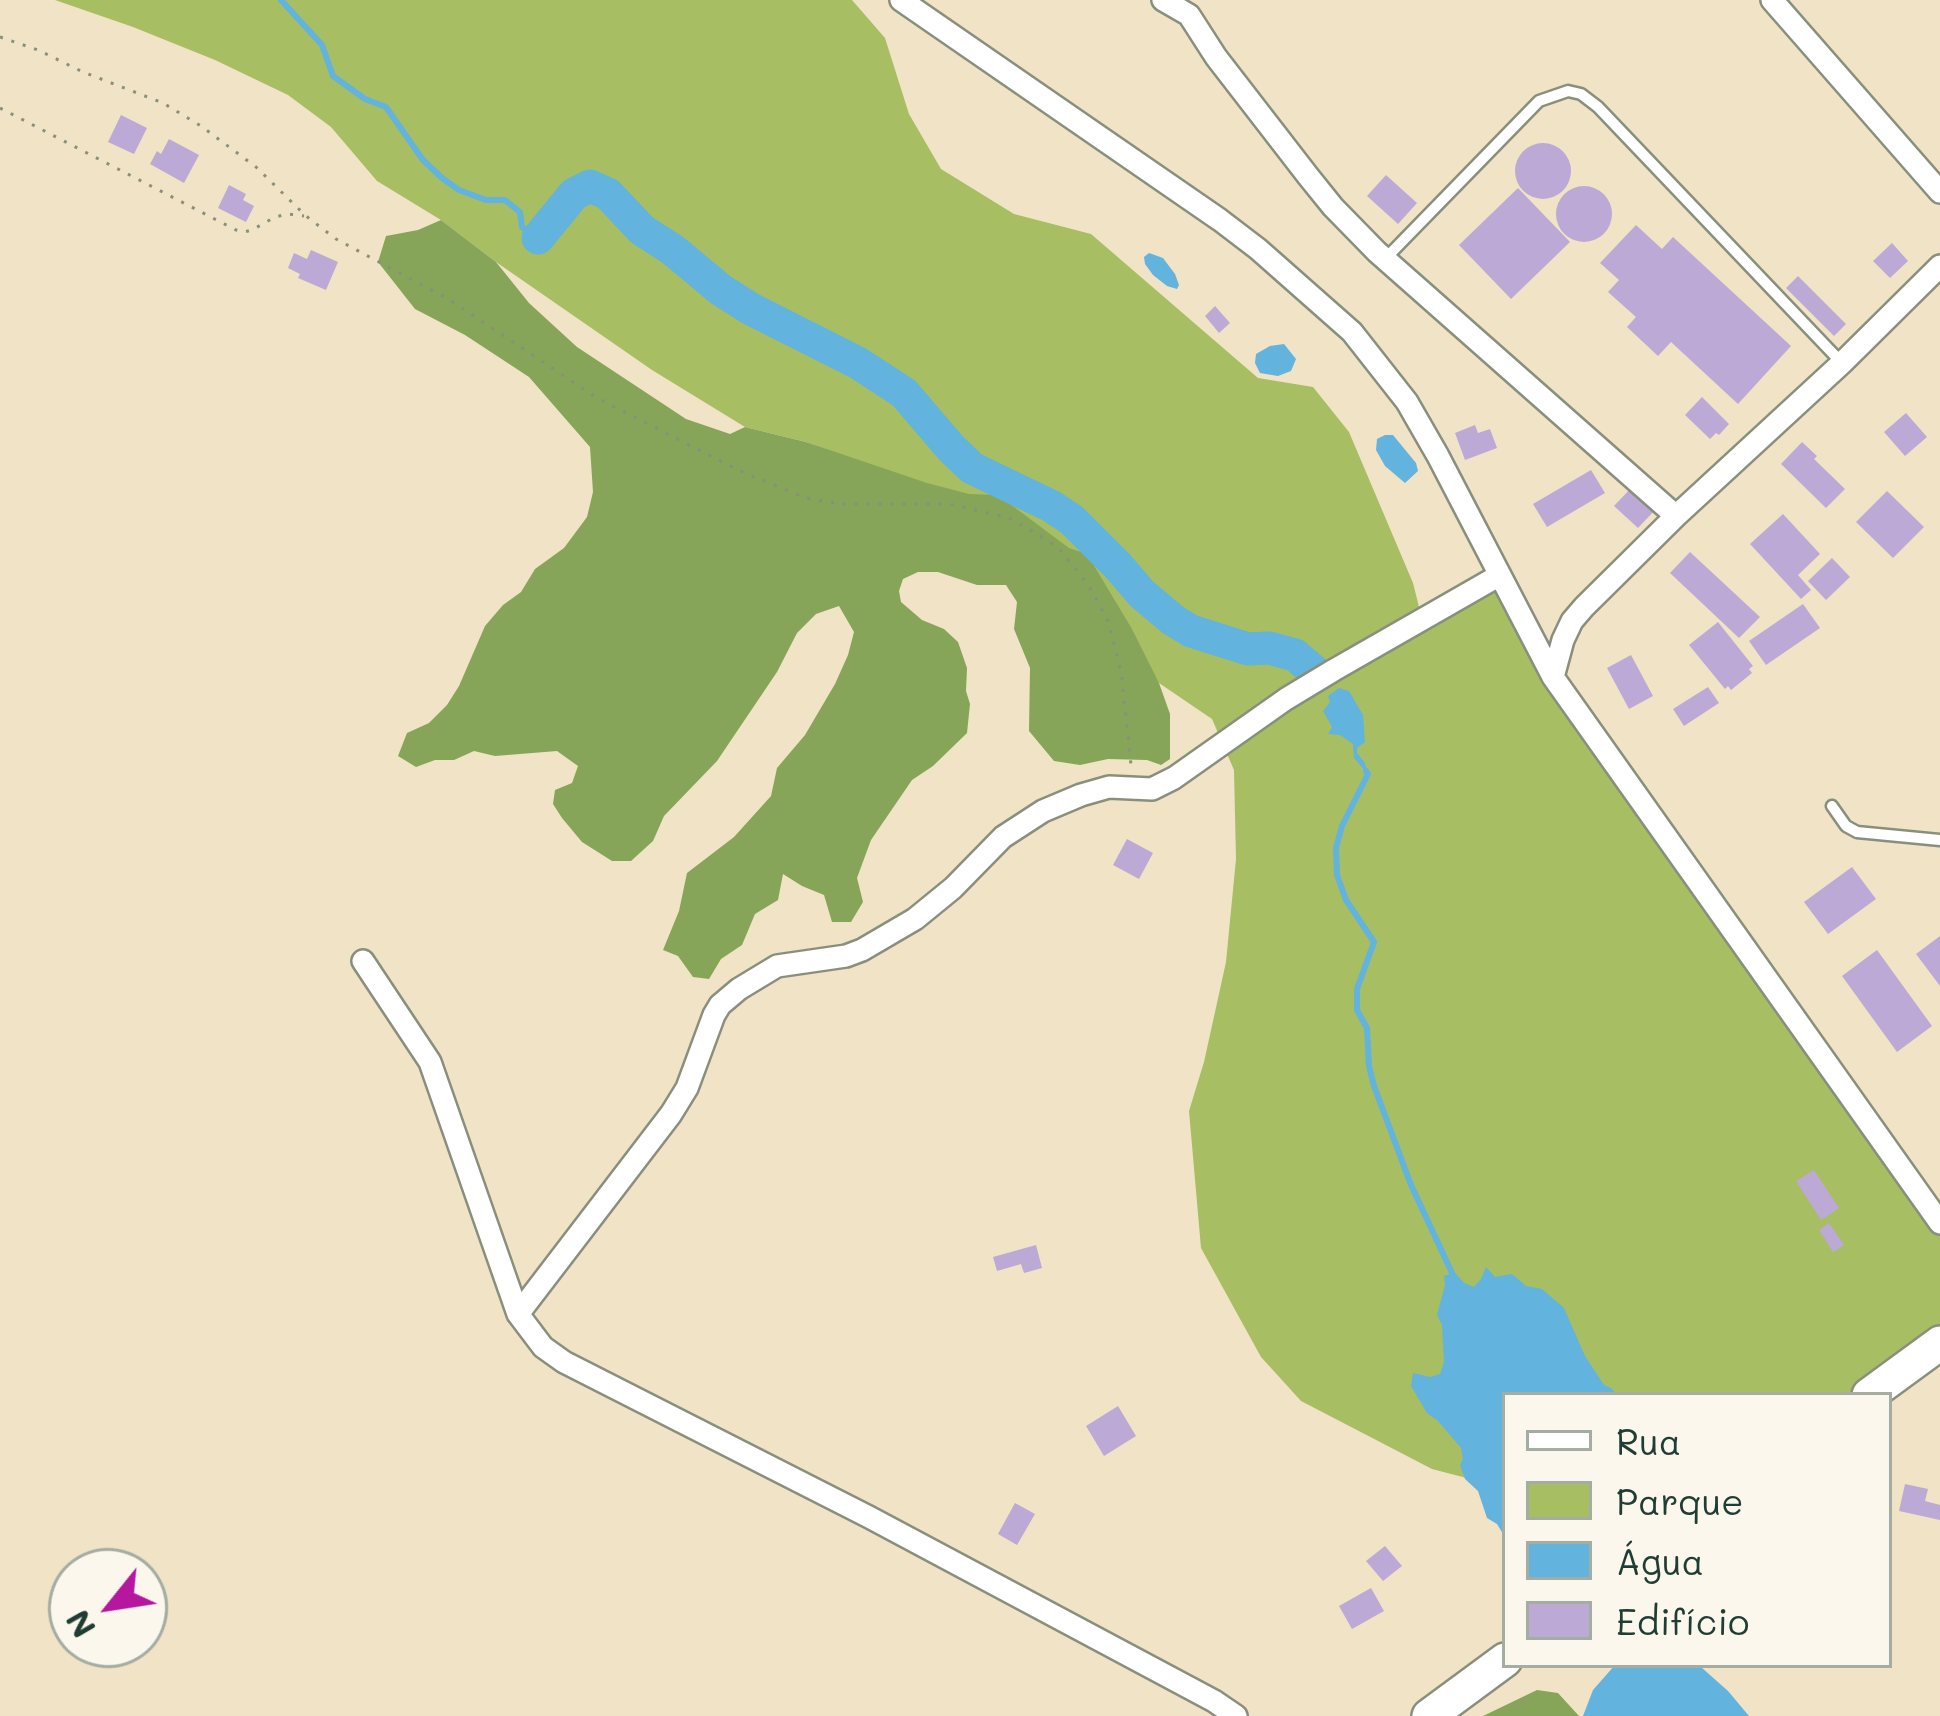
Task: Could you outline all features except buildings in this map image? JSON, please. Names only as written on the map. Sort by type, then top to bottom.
[{"type":"highway","points":[[1873,1392],[1940,1343]]},
{"type":"highway","points":[[1429,1716],[1502,1662]]},
{"type":"street","points":[[901,0],[1182,192],[1258,249],[1352,332],[1407,402],[1553,677],[1940,1223]]},
{"type":"street","points":[[1162,0],[1189,15],[1308,176],[1385,259],[1676,516]]},
{"type":"street","points":[[1772,0],[1940,192]]},
{"type":"street","points":[[1553,677],[1572,621],[1940,266]]},
{"type":"street","points":[[518,1314],[679,1102],[713,1015],[739,989],[777,966],[854,953],[915,920],[1003,837],[1043,811],[1109,787],[1152,789],[1174,778],[1334,670],[1500,575]]},
{"type":"street","points":[[363,961],[430,1062],[518,1314],[543,1348],[869,1516],[1237,1716]]},
{"type":"lane","points":[[1385,259],[1540,101],[1568,91],[1598,106],[1842,363]]},
{"type":"lane","points":[[1832,806],[1846,826],[1857,832],[1940,839]]},
{"type":"path","points":[[0,52],[2,38],[163,104],[256,167],[336,239],[450,300],[597,398],[740,471],[806,498],[842,504],[949,504],[1009,518],[1059,548],[1089,586],[1108,621],[1121,671],[1130,761],[1141,789]]},
{"type":"path","points":[[0,108],[236,230],[253,230],[288,214],[306,216]]},
{"type":"green space","points":[[55,0],[852,0],[885,38],[909,114],[941,169],[1014,214],[1091,234],[1258,378],[1313,387],[1349,432],[1413,583],[1423,623],[1506,576],[1552,667],[1940,1213],[1940,1331],[1853,1392],[1502,1392],[1502,1487],[1432,1469],[1301,1401],[1261,1357],[1201,1248],[1189,1111],[1226,962],[1236,859],[1234,770],[1212,719],[1159,683],[1138,648],[950,519],[892,473],[806,442],[745,427],[652,370],[441,220],[377,181],[331,127],[288,95],[133,27]]},
{"type":"green space","points":[[441,220],[496,262],[529,303],[577,347],[686,419],[730,434],[745,427],[806,442],[927,483],[969,494],[998,495],[1069,548],[1087,554],[1159,683],[1170,714],[1170,759],[1161,765],[1147,760],[1108,759],[1080,765],[1054,761],[1029,731],[1030,668],[1014,629],[1017,602],[1006,585],[977,585],[938,572],[918,572],[903,579],[901,602],[958,642],[967,668],[967,733],[912,780],[871,840],[857,878],[863,902],[851,922],[832,922],[824,895],[783,874],[778,900],[755,914],[742,945],[721,959],[709,979],[693,977],[678,956],[663,950],[679,911],[687,873],[734,837],[771,796],[777,768],[805,735],[835,684],[854,632],[839,606],[816,614],[797,633],[777,672],[717,761],[664,816],[653,841],[631,861],[612,861],[582,842],[562,818],[553,804],[555,790],[572,783],[578,766],[557,751],[495,756],[474,751],[416,767],[398,756],[407,733],[429,723],[447,705],[485,626],[521,592],[535,569],[564,548],[587,517],[593,492],[590,447],[529,377],[415,309],[378,262],[386,236]]},
{"type":"green space","points":[[1537,1690],[1558,1693],[1579,1716],[1483,1716]]},
{"type":"water","points":[[1149,253],[1163,258],[1175,274],[1177,289],[1153,275],[1145,264]]},
{"type":"water","points":[[1284,344],[1296,359],[1291,371],[1278,376],[1260,373],[1256,354]]},
{"type":"water","points":[[1393,435],[1416,463],[1418,471],[1405,483],[1385,466],[1376,450],[1377,439]]},
{"type":"water","points":[[1339,688],[1349,691],[1363,715],[1365,742],[1357,753],[1368,774],[1354,758],[1353,744],[1328,734],[1332,727],[1323,711],[1330,702],[1328,696]]},
{"type":"water","points":[[1486,1267],[1495,1277],[1512,1274],[1526,1286],[1542,1289],[1564,1308],[1585,1356],[1604,1385],[1614,1392],[1502,1392],[1502,1532],[1487,1518],[1478,1491],[1465,1479],[1461,1448],[1427,1413],[1411,1386],[1413,1373],[1440,1374],[1444,1362],[1437,1315],[1444,1276],[1450,1274],[1474,1287]]},
{"type":"water","points":[[1612,1668],[1702,1668],[1749,1716],[1583,1716],[1593,1690]]},
{"type":"waterway","points":[[281,0],[322,45],[333,76],[365,99],[386,107],[423,160],[442,178],[486,200],[505,200],[520,212],[522,227],[538,238]]},
{"type":"waterway","points":[[538,238],[574,194],[590,186],[608,194],[642,230],[721,290],[904,393],[972,468],[1072,520],[1173,620],[1191,631],[1248,649],[1269,648],[1295,655],[1316,673]]},
{"type":"waterway","points":[[1366,771],[1336,848],[1337,875],[1346,900],[1374,942],[1357,989],[1357,1010],[1367,1028],[1374,1086],[1411,1185],[1461,1284]]}]
